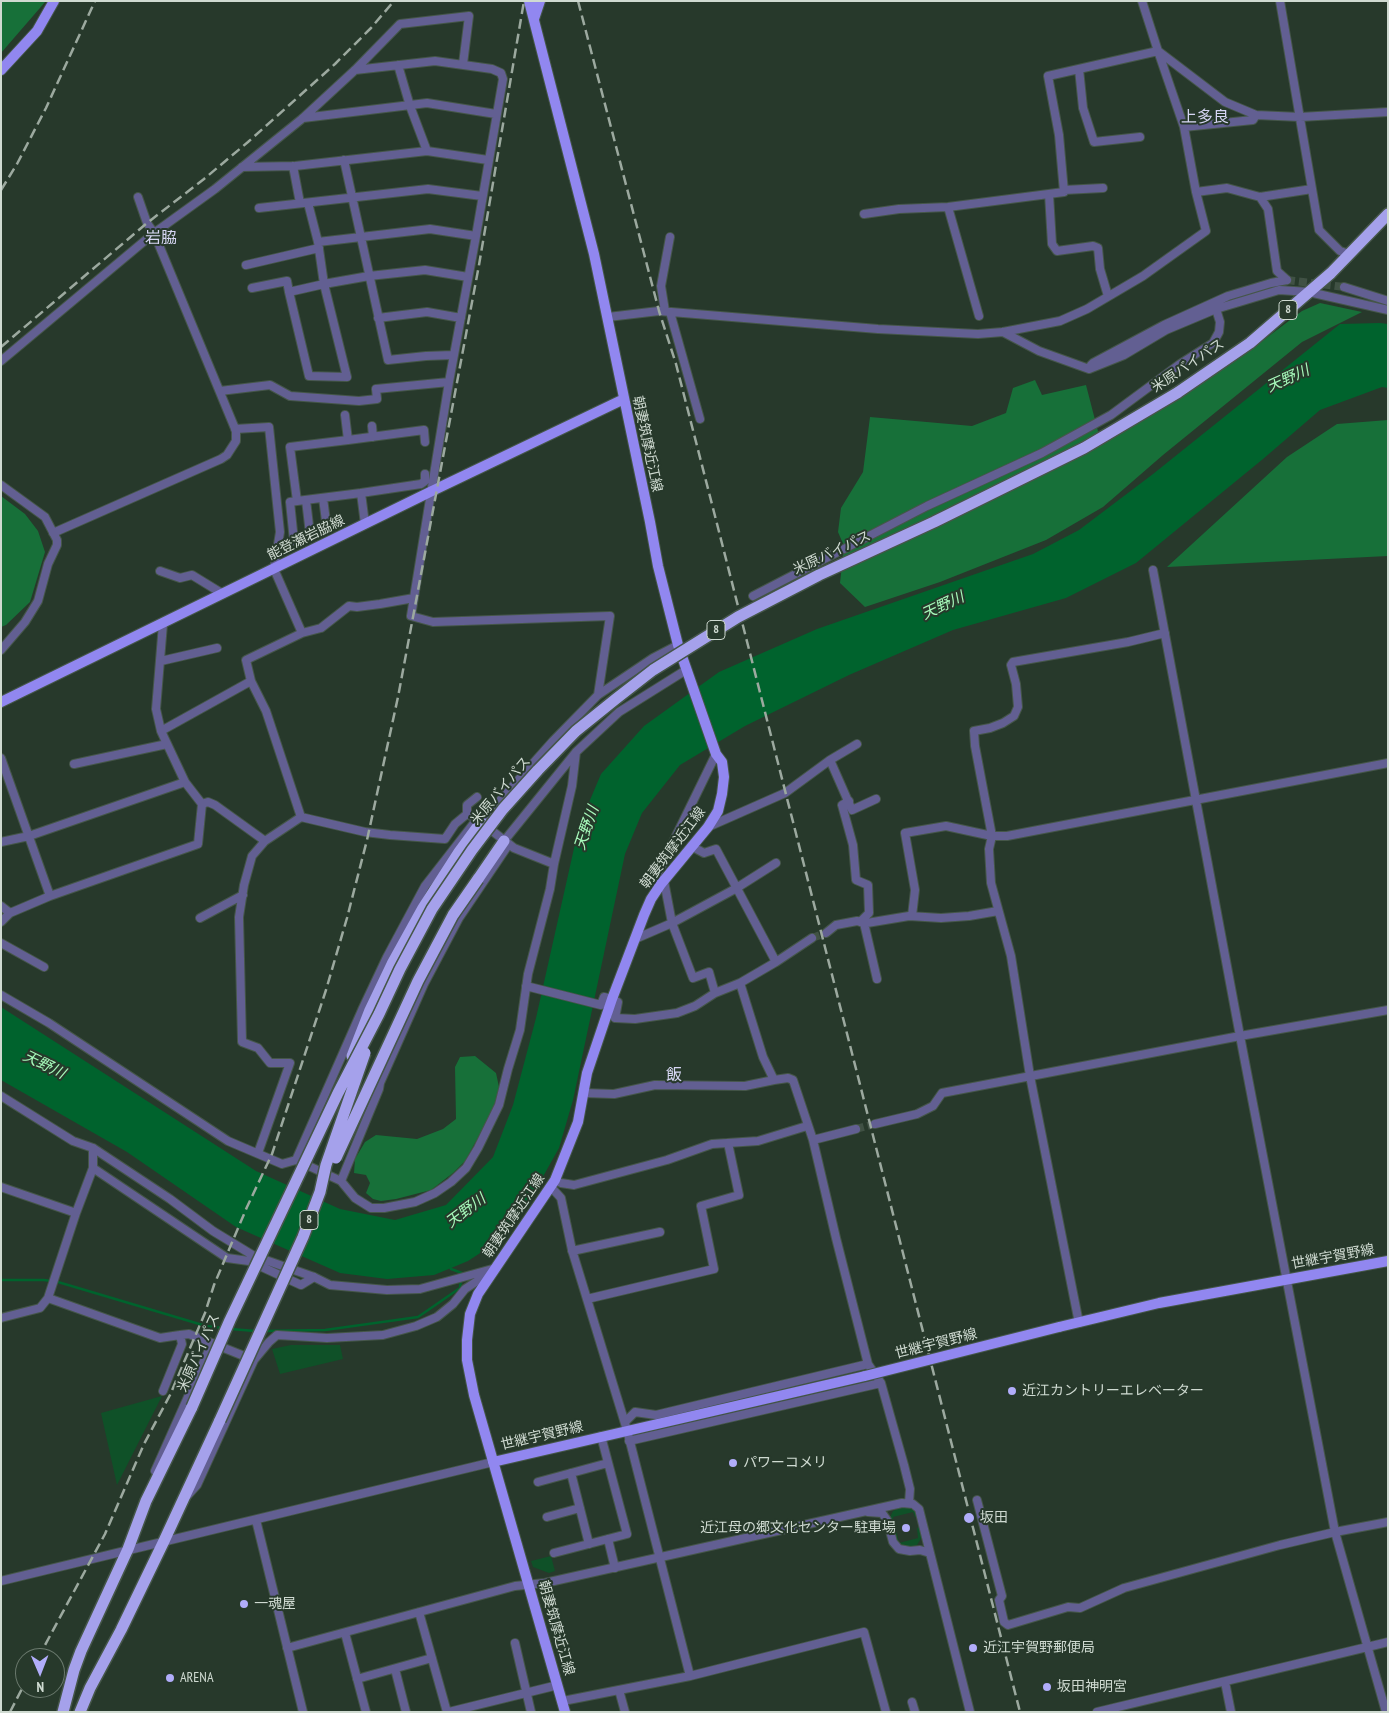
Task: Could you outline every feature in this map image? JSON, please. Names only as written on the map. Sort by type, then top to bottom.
[{"type":"highway","name":"米原バイパス","points":[[63,1712],[74,1670],[128,1549],[146,1500],[192,1407],[230,1320],[338,1093],[432,909],[477,843],[503,809],[576,731],[654,670],[738,617],[818,575],[934,522],[1084,448],[1177,393],[1250,343],[1331,273],[1388,214]]},
{"type":"highway","points":[[338,1093],[370,1010],[392,964],[423,908],[479,820]]},
{"type":"highway","points":[[320,1192],[418,981],[453,916],[478,879],[507,843]]},
{"type":"highway","name":"米原バイパス","points":[[80,1712],[90,1688],[121,1630],[164,1541],[303,1237],[320,1192],[326,1166],[379,1014]]},
{"type":"main road","points":[[1,70],[37,31],[54,1]]},
{"type":"main road","name":"朝妻筑摩近江線","points":[[528,1],[587,227],[608,317],[658,566],[678,645],[715,750],[722,762],[724,777],[718,811],[708,827],[691,846],[651,899],[612,999],[588,1073],[578,1122],[553,1184],[496,1268],[470,1314],[466,1340],[467,1360],[474,1395],[564,1707]]},
{"type":"main road","points":[[534,20],[540,1]]},
{"type":"main road","name":"能登瀬岩脇線","points":[[1,702],[624,399]]},
{"type":"main road","name":"世継宇賀野線","points":[[493,1462],[865,1376],[1159,1303],[1388,1261]]},
{"type":"street","points":[[608,317],[668,312],[978,334],[1003,332],[1060,321],[1087,309],[1143,276],[1206,231],[1196,192],[1184,127],[1142,1]]},
{"type":"street","points":[[1280,1],[1319,230],[1340,251],[1349,254]]},
{"type":"street","points":[[1,361],[154,233],[215,189],[303,118],[400,24],[469,16],[463,64]]},
{"type":"street","points":[[1064,190],[1059,135],[1048,76],[1158,51]]},
{"type":"street","points":[[1158,51],[1225,102],[1256,115],[1300,117],[1388,112]]},
{"type":"street","points":[[354,70],[434,61],[492,69],[501,73],[503,79],[453,355],[411,616],[433,622],[610,616],[598,695]]},
{"type":"street","points":[[398,65],[426,151]]},
{"type":"street","points":[[1079,69],[1084,108],[1094,142],[1140,137]]},
{"type":"street","points":[[303,118],[427,104],[496,114]]},
{"type":"street","points":[[1184,127],[1253,120],[1256,115]]},
{"type":"street","points":[[242,167],[293,166],[426,151],[488,160]]},
{"type":"street","points":[[344,160],[388,360],[453,355]]},
{"type":"street","points":[[252,288],[286,280],[309,376],[347,377],[324,284],[318,245],[293,166]]},
{"type":"street","points":[[864,214],[899,209],[948,207],[1064,192],[1064,190],[1103,188]]},
{"type":"street","points":[[1196,192],[1227,188],[1260,197],[1312,188]]},
{"type":"street","points":[[258,208],[428,189],[482,196]]},
{"type":"street","points":[[1050,194],[1052,244],[1057,251],[1093,246],[1098,248],[1100,270],[1108,296]]},
{"type":"street","points":[[53,532],[221,459],[236,441],[235,429],[220,391],[154,233],[146,223],[138,197]]},
{"type":"street","points":[[1089,370],[1093,363],[1164,325],[1228,296],[1287,280],[1277,271],[1268,209],[1260,197]]},
{"type":"street","points":[[948,207],[979,316]]},
{"type":"street","points":[[246,265],[318,245],[360,237],[430,229],[476,236]]},
{"type":"street","points":[[670,237],[661,286],[700,418]]},
{"type":"street","points":[[289,292],[369,276],[425,270],[468,277]]},
{"type":"street","points":[[1344,287],[1388,301]]},
{"type":"street","points":[[1003,332],[1039,350],[1089,370],[1124,355],[1166,330],[1216,309],[1279,290],[1309,292],[1388,310]]},
{"type":"street","points":[[753,596],[927,506],[1042,453],[1111,415],[1172,369],[1213,343],[1219,332],[1220,322],[1216,309]]},
{"type":"street","points":[[378,318],[427,312],[461,318]]},
{"type":"street","points":[[220,391],[270,385],[290,396],[359,401],[377,399],[376,389],[449,382]]},
{"type":"street","points":[[345,415],[348,440]]},
{"type":"street","points":[[372,426],[373,437]]},
{"type":"street","points":[[235,429],[269,427],[280,532],[274,569],[302,633]]},
{"type":"street","points":[[297,501],[290,448],[424,430],[426,442]]},
{"type":"street","points":[[294,541],[290,502],[414,486],[425,481],[425,474]]},
{"type":"street","points":[[1,486],[45,517],[58,540],[48,564],[38,601],[25,622],[1,650]]},
{"type":"street","points":[[361,493],[364,524]]},
{"type":"street","points":[[323,498],[327,529]]},
{"type":"street","points":[[306,500],[310,534]]},
{"type":"street","points":[[1152,570],[1197,800],[1285,1279],[1335,1532],[1386,1712]]},
{"type":"street","points":[[160,571],[180,578],[192,575],[223,594]]},
{"type":"street","points":[[301,817],[266,711],[251,681],[246,660],[302,633],[321,628],[349,606],[357,607],[414,598]]},
{"type":"street","points":[[1,922],[10,913],[50,896],[198,844],[202,804],[185,782],[161,731],[156,709],[163,624]]},
{"type":"street","points":[[1079,1322],[1030,1076],[1011,956],[991,883],[989,849],[992,836],[975,746],[974,731],[990,728],[1014,716],[1018,707],[1016,684],[1011,665],[1013,662],[1128,642],[1165,633]]},
{"type":"street","points":[[296,1160],[362,1010],[425,886],[479,820],[598,695],[654,658],[678,645]]},
{"type":"street","points":[[160,661],[217,648]]},
{"type":"street","points":[[341,1181],[380,1083],[424,984],[459,918],[507,843],[576,752],[619,712],[686,670]]},
{"type":"street","points":[[161,731],[251,681]]},
{"type":"street","points":[[74,764],[167,744]]},
{"type":"street","points":[[708,827],[782,795],[830,760],[857,744]]},
{"type":"street","points":[[715,750],[655,879],[664,881],[672,923],[693,978],[709,972],[715,993]]},
{"type":"street","points":[[1,994],[228,1141],[282,1164],[296,1160],[341,1181],[355,1198],[371,1208],[384,1208],[415,1202],[435,1193],[466,1168],[499,1105],[530,987],[528,974],[545,912],[572,786],[576,752]]},
{"type":"street","points":[[1,758],[50,896]]},
{"type":"street","points":[[830,760],[852,810],[876,799]]},
{"type":"street","points":[[912,916],[915,890],[905,834],[946,826],[992,836],[1007,836],[1388,763]]},
{"type":"street","points":[[1,842],[29,836],[185,782]]},
{"type":"street","points":[[467,814],[467,805],[477,797]]},
{"type":"street","points":[[849,801],[842,805],[853,845],[856,880],[868,885],[869,913],[862,922]]},
{"type":"street","points":[[202,804],[208,802],[215,805],[266,841]]},
{"type":"street","points":[[467,814],[479,820],[507,843],[554,864]]},
{"type":"street","points":[[258,1153],[290,1063],[270,1063],[258,1048],[242,1042],[239,917],[252,856],[266,841],[301,817],[365,832],[445,839],[454,824],[467,814]]},
{"type":"street","points":[[691,846],[704,854],[716,849],[735,889],[776,962]]},
{"type":"street","points":[[635,939],[672,923],[735,889],[776,863]]},
{"type":"street","points":[[200,918],[243,895]]},
{"type":"street","points":[[1,906],[10,913]]},
{"type":"street","points":[[826,933],[836,924],[856,921],[867,924],[912,916],[941,918],[970,916],[998,911]]},
{"type":"street","points":[[862,922],[877,979]]},
{"type":"street","points":[[530,987],[601,1005],[604,997],[612,999],[618,1002],[615,1018],[635,1019],[677,1013],[695,1006],[715,993],[740,983],[812,938]]},
{"type":"street","points":[[1,943],[44,967]]},
{"type":"street","points":[[740,983],[763,1057],[774,1080]]},
{"type":"street","points":[[875,1124],[917,1114],[933,1106],[942,1093],[1240,1036],[1388,1010]]},
{"type":"street","points":[[584,1093],[614,1094],[655,1085],[745,1086],[788,1078],[793,1080],[813,1140],[868,1364],[881,1383],[910,1488],[909,1503]]},
{"type":"street","points":[[1,1096],[73,1141],[93,1148],[170,1199],[213,1231],[254,1256],[314,1277],[330,1285],[387,1290],[420,1289],[496,1268]]},
{"type":"street","points":[[690,1676],[627,1431],[572,1251],[560,1198],[553,1184],[574,1185],[667,1160],[712,1144],[758,1141],[807,1126]]},
{"type":"street","points":[[813,1140],[856,1129]]},
{"type":"street","points":[[587,1299],[714,1269],[701,1206],[739,1195],[728,1143]]},
{"type":"street","points":[[1,1318],[40,1308],[48,1298],[76,1213],[94,1168],[93,1148]]},
{"type":"street","points":[[94,1168],[227,1258],[249,1261],[301,1285],[314,1277]]},
{"type":"street","points":[[1,1187],[76,1213]]},
{"type":"street","points":[[572,1251],[660,1232]]},
{"type":"street","points":[[180,1504],[197,1485],[254,1360],[268,1342],[277,1335],[327,1338],[383,1335],[416,1326],[437,1316],[453,1304],[465,1289],[496,1268]]},
{"type":"street","points":[[48,1298],[160,1338],[189,1334],[254,1360]]},
{"type":"street","points":[[164,1391],[182,1344],[180,1335]]},
{"type":"street","points":[[146,1500],[153,1474],[212,1343]]},
{"type":"street","points":[[627,1431],[635,1412],[656,1415],[868,1364]]},
{"type":"street","points":[[627,1431],[881,1383]]},
{"type":"street","points":[[554,1552],[627,1534],[601,1436]]},
{"type":"street","points":[[1,1580],[493,1462]]},
{"type":"street","points":[[538,1482],[608,1463]]},
{"type":"street","points":[[571,1473],[589,1544]]},
{"type":"street","points":[[977,1500],[1002,1596],[999,1600],[1004,1622],[1008,1625],[1068,1607],[1080,1608],[1124,1588],[1280,1545],[1388,1522]]},
{"type":"street","points":[[287,1648],[515,1586],[545,1583],[659,1559],[909,1503],[919,1509],[970,1712]]},
{"type":"street","points":[[887,1520],[889,1513],[896,1505]]},
{"type":"street","points":[[547,1517],[580,1508]]},
{"type":"street","points":[[868,1512],[882,1513],[887,1520],[893,1542],[899,1548],[910,1551],[915,1549],[926,1551],[930,1554]]},
{"type":"street","points":[[256,1520],[303,1712]]},
{"type":"street","points":[[915,1549],[923,1540],[925,1533]]},
{"type":"street","points":[[608,1539],[615,1568]]},
{"type":"street","points":[[419,1612],[448,1712],[558,1684]]},
{"type":"street","points":[[345,1632],[366,1712]]},
{"type":"street","points":[[564,1707],[619,1690],[690,1676],[864,1632],[886,1712]]},
{"type":"street","points":[[515,1642],[531,1712]]},
{"type":"street","points":[[1097,1712],[1388,1642]]},
{"type":"street","points":[[357,1679],[432,1658]]},
{"type":"street","points":[[395,1669],[406,1712]]},
{"type":"street","points":[[1224,1682],[1231,1712]]},
{"type":"street","points":[[619,1690],[625,1712]]},
{"type":"street","points":[[488,1702],[491,1712]]},
{"type":"street","points":[[912,1702],[915,1712]]},
{"type":"shaded area","points":[[1,1],[46,1],[1,53]]},
{"type":"shaded area","points":[[1320,303],[1362,312],[1302,342],[1163,455],[1103,507],[1046,540],[940,582],[865,607],[840,583],[844,546],[838,532],[841,508],[863,472],[870,417],[972,426],[1006,413],[1013,388],[1035,380],[1042,395],[1086,385],[1101,443],[1164,408],[1241,357],[1302,311]]},
{"type":"shaded area","points":[[1388,420],[1388,556],[1167,567],[1287,457],[1337,424]]},
{"type":"shaded area","points":[[1,496],[25,514],[38,531],[45,552],[30,602],[6,625],[1,627]]},
{"type":"shaded area","points":[[475,1056],[496,1073],[499,1087],[496,1105],[465,1161],[431,1190],[396,1199],[381,1201],[373,1199],[366,1193],[370,1183],[366,1175],[354,1173],[355,1159],[365,1142],[376,1135],[417,1139],[443,1129],[456,1119],[455,1067],[460,1057]]},
{"type":"shaded area","points":[[291,1345],[340,1345],[343,1359],[280,1374],[272,1349]]},
{"type":"shaded area","points":[[162,1396],[117,1485],[101,1413]]},
{"type":"shaded area","points":[[904,1506],[910,1506],[915,1509],[918,1517],[915,1517],[913,1512],[893,1517],[899,1543],[918,1538],[917,1528],[920,1527],[922,1537],[917,1545],[906,1548],[900,1547],[895,1542],[890,1523],[893,1511]]},
{"type":"shaded area","points":[[551,1556],[555,1571],[549,1573],[533,1567],[531,1561]]},
{"type":"water","name":"天野川","points":[[1340,324],[1388,324],[1388,388],[1382,387],[1320,410],[1136,563],[1066,598],[953,630],[849,675],[745,726],[680,765],[642,813],[625,854],[573,1100],[559,1148],[531,1198],[494,1244],[468,1261],[434,1275],[387,1279],[340,1273],[236,1227],[127,1152],[1,1080],[1,1007],[256,1171],[340,1209],[395,1220],[446,1205],[493,1157],[513,1105],[536,1018],[579,826],[601,774],[644,726],[719,672],[817,629],[1033,554],[1079,530],[1153,474]]},
{"type":"waterway","points":[[450,1266],[451,1269],[462,1273],[462,1275]]},
{"type":"waterway","points":[[1,1280],[44,1280],[58,1282],[206,1326],[223,1328]]},
{"type":"waterway","points":[[263,1331],[325,1330],[418,1317],[460,1288],[461,1280]]},
{"type":"waterway","points":[[231,1329],[255,1331]]},
{"type":"tunnel","points":[[1287,280],[1344,287]]},
{"type":"tunnel","points":[[812,938],[826,933]]},
{"type":"tunnel","points":[[856,1129],[875,1124]]},
{"type":"railway","points":[[1,190],[17,164],[46,108],[95,1]]},
{"type":"railway","points":[[1,347],[147,223],[248,142],[335,64],[371,28],[394,1]]},
{"type":"railway","points":[[43,1648],[105,1534],[144,1444],[170,1395],[247,1207],[272,1154],[326,990],[367,840],[398,697],[479,265],[524,1]]},
{"type":"railway","points":[[578,1],[659,311],[676,364],[1020,1712]]},
{"type":"railway","points":[[10,1712],[17,1698]]},
{"type":"place","name":"近江カントリーエレベーター","points":[[1012,1391]]},
{"type":"place","name":"パワーコメリ","points":[[733,1463]]},
{"type":"place","name":"坂田","points":[[969,1518]]},
{"type":"place","name":"近江母の郷文化センター駐車場","points":[[906,1528]]},
{"type":"place","name":"一魂屋","points":[[244,1604]]},
{"type":"place","name":"近江宇賀野郵便局","points":[[973,1648]]},
{"type":"place","name":"ARENA","points":[[170,1678]]},
{"type":"place","name":"坂田神明宮","points":[[1047,1687]]},
{"type":"district","name":"上多良","points":[[1205,117]]},
{"type":"district","name":"岩脇","points":[[161,238]]},
{"type":"district","name":"飯","points":[[674,1075]]}]
